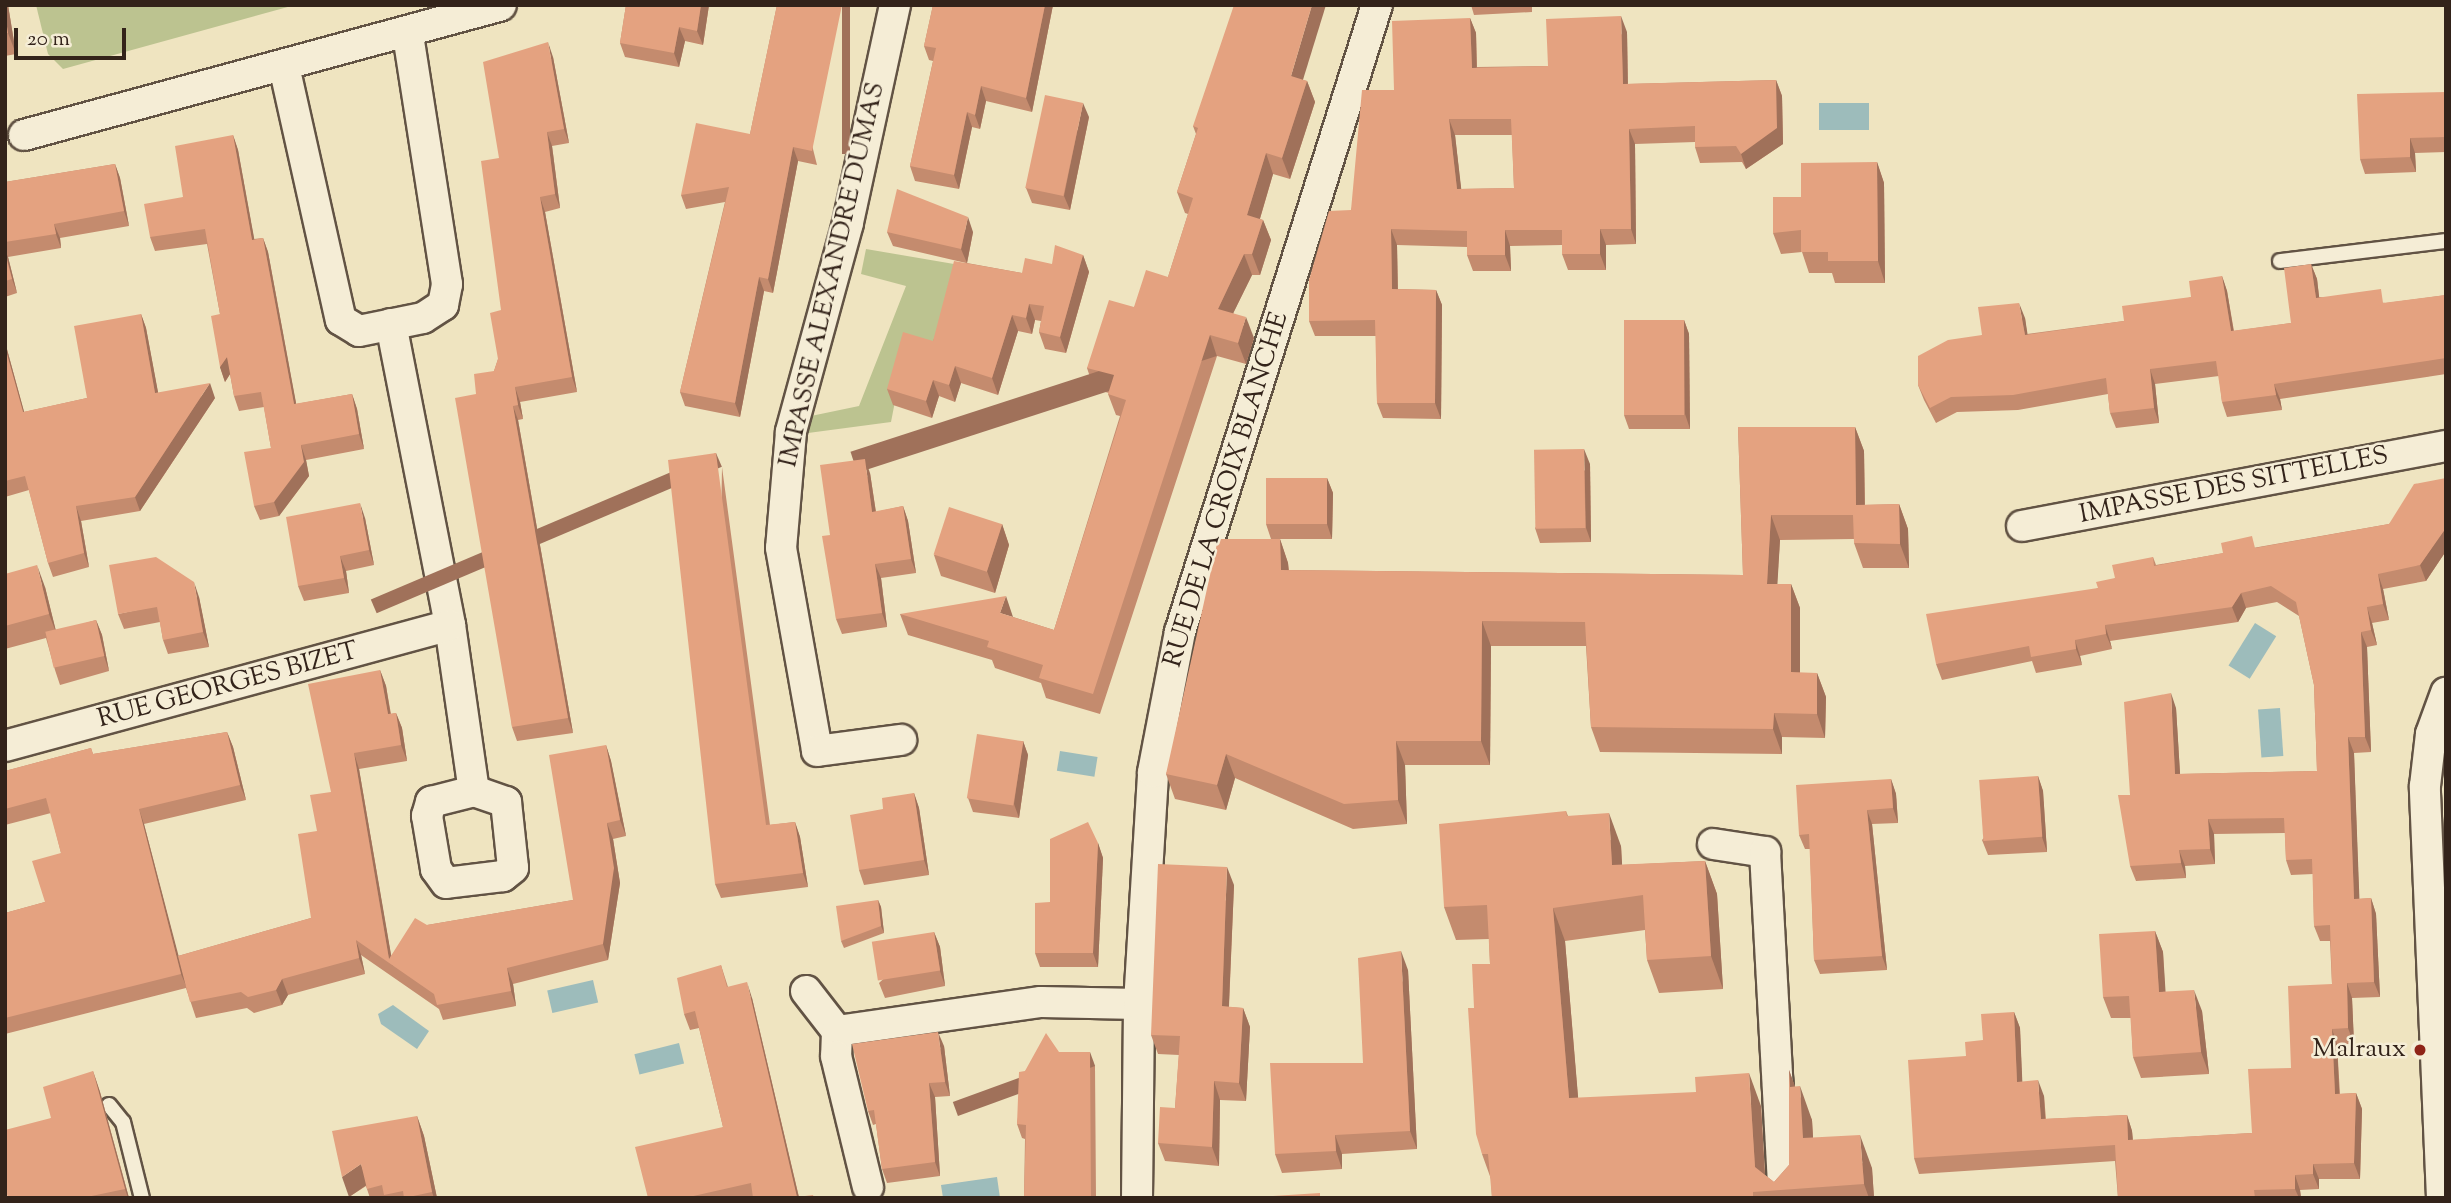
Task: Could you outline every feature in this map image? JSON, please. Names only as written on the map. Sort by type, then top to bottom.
[{"type":"street","points":[[11,137],[408,34],[501,5]]},
{"type":"street","name":"IMPASSE ALEXANDRE DUMAS","points":[[895,5],[848,223],[791,432],[781,548],[817,751],[901,740]]},
{"type":"street","name":"RUE DE LA CROIX BLANCHE","points":[[1137,1198],[1139,1004],[1153,772],[1180,632],[1377,5]]},
{"type":"street","points":[[284,66],[333,302],[349,328],[391,324],[435,313],[447,297],[408,34]]},
{"type":"street","points":[[391,324],[450,625],[474,790]]},
{"type":"street","name":"IMPASSE DES SITTELLES","points":[[2022,526],[2446,446]]},
{"type":"street","name":"RUE GEORGES BIZET","points":[[5,746],[450,625]]},
{"type":"street","points":[[2442,1198],[2425,786],[2431,734],[2446,693]]},
{"type":"street","points":[[1713,844],[1765,852],[1784,1198]]},
{"type":"street","points":[[806,991],[837,1031],[836,1056],[868,1187]]},
{"type":"street","points":[[837,1031],[1041,1002],[1139,1004]]},
{"type":"lane","points":[[2280,261],[2446,241]]},
{"type":"lane","points":[[109,1105],[123,1122],[142,1198]]},
{"type":"green space","points":[[36,5],[295,5],[63,69],[48,54]]},
{"type":"green space","points":[[866,249],[954,264],[933,352],[906,345],[891,422],[808,433],[811,416],[859,406],[906,286],[861,274]]},
{"type":"water","points":[[1819,103],[1869,103],[1869,130],[1819,130]]},
{"type":"water","points":[[2255,623],[2276,636],[2250,679],[2229,665]]},
{"type":"water","points":[[2280,708],[2283,756],[2261,757],[2258,710]]},
{"type":"water","points":[[1060,751],[1098,757],[1094,777],[1057,771]]},
{"type":"water","points":[[593,980],[598,1002],[552,1013],[547,991]]},
{"type":"water","points":[[393,1005],[429,1031],[417,1049],[381,1024],[378,1014]]},
{"type":"water","points":[[679,1043],[684,1063],[639,1075],[634,1054]]},
{"type":"water","points":[[997,1177],[1000,1198],[943,1198],[941,1185]]},
{"type":"building","points":[[626,5],[701,5],[697,31],[679,27],[674,53],[620,43]]},
{"type":"building","points":[[777,5],[842,5],[812,151],[793,147],[768,279],[759,277],[735,403],[680,392],[729,187],[681,195],[696,123],[750,134]]},
{"type":"building","points":[[933,5],[1045,5],[1026,98],[981,86],[975,115],[967,112],[954,175],[910,166],[936,48],[924,46]]},
{"type":"building","points":[[1234,5],[1312,5],[1291,76],[1307,81],[1282,158],[1266,153],[1247,215],[1263,220],[1252,254],[1244,254],[1218,309],[1246,317],[1238,343],[1210,335],[1093,694],[1039,678],[1043,665],[987,647],[989,641],[900,614],[1006,596],[1000,613],[1054,630],[1126,400],[1108,394],[1114,375],[1087,368],[1109,300],[1134,307],[1146,270],[1168,277],[1193,198],[1177,192],[1198,128],[1193,126]]},
{"type":"building","points":[[1621,16],[1623,84],[1776,80],[1777,128],[1741,154],[1736,146],[1695,147],[1695,126],[1629,129],[1631,229],[1600,229],[1600,254],[1562,254],[1562,230],[1505,230],[1505,255],[1467,255],[1467,231],[1391,229],[1392,289],[1436,290],[1435,403],[1377,403],[1375,320],[1309,321],[1309,280],[1329,211],[1351,210],[1362,90],[1394,90],[1392,21],[1470,18],[1472,68],[1548,66],[1546,19]],"holes":[[[1449,119],[1511,119],[1514,188],[1457,189]]]},
{"type":"building","points":[[548,42],[564,129],[547,132],[555,194],[540,197],[572,377],[515,387],[518,405],[513,406],[568,718],[512,727],[455,398],[476,394],[474,374],[494,371],[498,359],[490,313],[501,310],[481,161],[499,158],[483,62]]},
{"type":"building","points":[[2446,92],[2446,137],[2410,138],[2410,157],[2360,159],[2357,94]]},
{"type":"building","points":[[1045,95],[1083,103],[1063,196],[1025,188]]},
{"type":"building","points":[[233,135],[252,240],[263,238],[294,404],[352,394],[359,434],[301,445],[304,462],[274,502],[254,506],[244,452],[271,448],[261,392],[234,396],[227,357],[220,367],[211,316],[220,314],[205,229],[150,237],[144,204],[183,197],[175,146]]},
{"type":"building","points":[[1877,162],[1878,261],[1828,261],[1828,252],[1801,252],[1801,230],[1773,233],[1773,197],[1801,197],[1801,163]]},
{"type":"building","points":[[115,164],[124,211],[54,224],[56,234],[5,242],[5,182]]},
{"type":"building","points":[[897,189],[968,217],[961,249],[887,232]]},
{"type":"building","points":[[1055,245],[1083,255],[1060,337],[1039,332],[1044,306],[1029,304],[1026,318],[1012,315],[992,378],[955,366],[949,385],[933,380],[926,401],[887,389],[903,332],[933,341],[954,261],[1022,273],[1025,258],[1052,264]]},
{"type":"building","points":[[5,253],[12,279],[5,281]]},
{"type":"building","points":[[2311,264],[2316,298],[2381,289],[2383,303],[2446,295],[2446,358],[2274,384],[2276,395],[2222,402],[2216,361],[2150,369],[2154,408],[2110,413],[2106,378],[2013,395],[1951,397],[1930,408],[1918,385],[1918,356],[1948,340],[1982,335],[1978,307],[2019,303],[2025,335],[2124,321],[2122,306],[2191,297],[2189,281],[2222,276],[2231,331],[2291,323],[2284,268]]},
{"type":"building","points":[[141,314],[155,393],[210,383],[135,497],[76,506],[84,553],[48,563],[25,476],[5,481],[5,347],[23,412],[87,398],[74,326]]},
{"type":"building","points":[[1624,320],[1684,320],[1684,415],[1624,415]]},
{"type":"building","points":[[1738,427],[1855,427],[1856,505],[1899,504],[1900,544],[1854,543],[1853,515],[1771,515],[1767,584],[1791,584],[1791,672],[1817,673],[1817,714],[1774,713],[1773,729],[1591,727],[1585,622],[1482,621],[1481,741],[1396,741],[1398,800],[1344,804],[1226,754],[1217,785],[1166,774],[1218,539],[1280,539],[1281,570],[1743,575]]},
{"type":"building","points":[[1584,449],[1585,528],[1535,529],[1534,450]]},
{"type":"building","points":[[716,453],[766,825],[795,822],[803,873],[715,884],[668,460]]},
{"type":"building","points":[[865,459],[872,512],[903,506],[911,559],[875,564],[882,613],[836,619],[822,536],[830,535],[820,465]]},
{"type":"building","points":[[1266,478],[1327,478],[1327,524],[1266,524]]},
{"type":"building","points":[[2446,478],[2446,528],[2420,565],[2378,574],[2383,604],[2367,607],[2371,630],[2361,632],[2365,737],[2348,737],[2354,899],[2371,898],[2374,982],[2347,983],[2348,1028],[2332,1029],[2335,1094],[2356,1093],[2354,1163],[2313,1164],[2313,1174],[2295,1175],[2295,1189],[2254,1190],[2255,1198],[2118,1198],[2115,1145],[1914,1158],[1908,1060],[1966,1056],[1965,1042],[1983,1040],[1981,1014],[2014,1012],[2017,1082],[2038,1080],[2041,1119],[2127,1115],[2128,1140],[2252,1133],[2248,1069],[2291,1068],[2288,986],[2332,984],[2330,925],[2314,926],[2312,859],[2286,860],[2284,818],[2208,819],[2210,849],[2179,850],[2181,863],[2130,866],[2118,795],[2130,795],[2124,702],[2171,693],[2175,774],[2317,771],[2314,685],[2296,602],[2271,586],[2241,593],[2232,607],[2105,625],[2106,634],[2075,640],[2076,649],[2031,657],[2029,646],[1936,664],[1926,614],[2098,588],[2096,582],[2115,578],[2112,565],[2153,557],[2154,566],[2223,553],[2221,543],[2252,536],[2255,548],[2389,524],[2414,484]]},
{"type":"building","points":[[360,503],[369,550],[340,556],[344,578],[298,586],[286,517]]},
{"type":"building","points":[[949,507],[1002,524],[987,572],[934,555]]},
{"type":"building","points":[[156,557],[194,582],[203,632],[163,640],[157,607],[118,614],[109,565]]},
{"type":"building","points":[[37,565],[49,614],[5,626],[5,574]]},
{"type":"building","points":[[96,620],[104,656],[54,668],[45,632]]},
{"type":"building","points":[[380,670],[388,714],[396,713],[401,745],[354,753],[389,959],[415,918],[427,925],[573,900],[549,755],[606,745],[620,820],[607,823],[614,868],[603,944],[507,968],[511,991],[437,1005],[434,994],[356,940],[359,958],[282,979],[276,990],[248,997],[241,992],[190,1002],[178,956],[311,918],[298,834],[317,831],[310,795],[331,792],[308,684]]},
{"type":"building","points":[[227,732],[240,785],[139,809],[181,974],[5,1018],[5,913],[45,902],[32,861],[61,853],[46,798],[5,809],[5,771],[91,748],[93,754]]},
{"type":"building","points":[[977,734],[1023,741],[1013,806],[967,798]]},
{"type":"building","points":[[2038,776],[2042,837],[1983,841],[1979,780]]},
{"type":"building","points":[[1891,779],[1893,808],[1867,810],[1882,956],[1814,960],[1809,834],[1799,835],[1796,785]]},
{"type":"building","points":[[914,793],[924,860],[859,870],[850,815],[883,809],[882,798]]},
{"type":"building","points":[[1566,811],[1567,816],[1609,813],[1612,865],[1705,861],[1711,956],[1647,960],[1643,895],[1553,908],[1569,1098],[1696,1092],[1695,1077],[1749,1073],[1755,1167],[1774,1182],[1789,1165],[1789,1070],[1790,1087],[1800,1086],[1803,1138],[1860,1135],[1864,1184],[1753,1192],[1753,1198],[1492,1198],[1488,1154],[1482,1154],[1476,1134],[1468,1008],[1474,1008],[1472,964],[1490,964],[1487,905],[1444,907],[1439,824]]},
{"type":"building","points":[[1088,822],[1098,843],[1093,953],[1035,953],[1035,903],[1050,902],[1050,839]]},
{"type":"building","points":[[1158,864],[1227,867],[1222,1006],[1243,1008],[1239,1083],[1214,1081],[1212,1147],[1158,1143],[1160,1107],[1175,1108],[1180,1036],[1151,1035]]},
{"type":"building","points":[[878,900],[881,926],[841,941],[836,906]]},
{"type":"building","points":[[2155,931],[2159,992],[2194,990],[2201,1052],[2133,1057],[2129,996],[2103,997],[2099,934]]},
{"type":"building","points":[[934,932],[940,971],[878,980],[872,942]]},
{"type":"building","points":[[1401,951],[1410,1131],[1335,1135],[1336,1151],[1275,1154],[1270,1063],[1363,1063],[1358,958]]},
{"type":"building","points":[[721,965],[727,987],[747,982],[797,1197],[813,1195],[814,1198],[753,1198],[751,1183],[689,1198],[648,1198],[635,1147],[723,1127],[695,1011],[684,1014],[677,978]]},
{"type":"building","points":[[938,1032],[945,1082],[929,1083],[935,1162],[882,1169],[874,1110],[868,1111],[852,1044]]},
{"type":"building","points":[[1046,1033],[1059,1052],[1090,1052],[1091,1198],[1024,1198],[1026,1125],[1017,1124],[1019,1072],[1025,1071]]},
{"type":"building","points":[[93,1071],[125,1189],[82,1198],[8,1198],[5,1187],[5,1130],[51,1118],[43,1087]]},
{"type":"building","points":[[417,1116],[432,1192],[404,1198],[403,1191],[384,1195],[382,1185],[367,1189],[361,1164],[342,1177],[332,1131]]},
{"type":"building","points":[[1320,1193],[1320,1198],[1273,1198],[1273,1196]]},
{"type":"place","name":"Malraux","points":[[2420,1050]]}]
